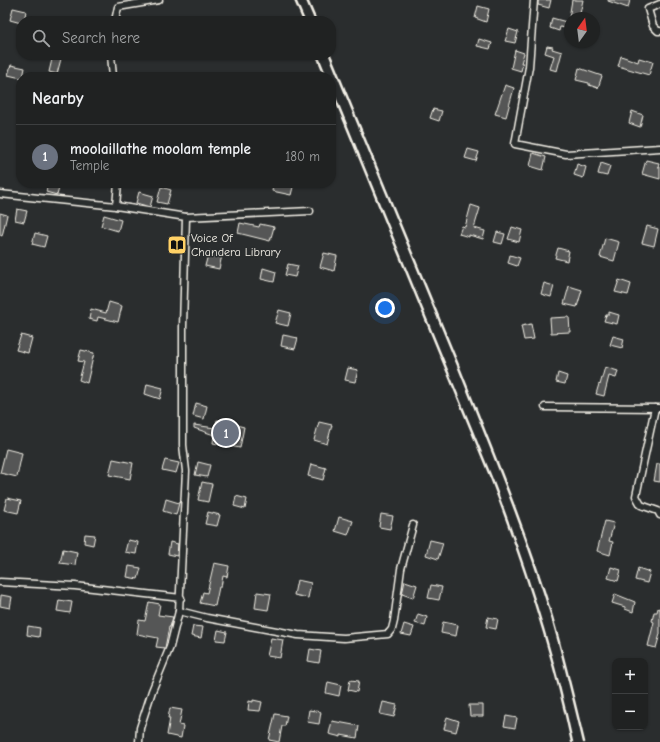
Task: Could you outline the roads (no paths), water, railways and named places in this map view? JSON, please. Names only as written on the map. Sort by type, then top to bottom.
[{"type":"street","points":[[117,16],[118,7],[159,0]]},
{"type":"street","points":[[534,0],[529,66],[515,144],[566,154],[660,148]]},
{"type":"street","points":[[660,4],[648,9],[653,26],[660,31]]},
{"type":"street","points":[[111,60],[112,72]]},
{"type":"street","points":[[116,206],[118,188]]},
{"type":"street","points":[[0,194],[116,206],[186,216],[310,211]]},
{"type":"street","points":[[139,742],[140,728],[152,691],[170,647],[179,611],[186,471],[183,445],[183,326],[186,216]]},
{"type":"street","points":[[545,407],[657,408],[636,496],[641,504],[658,511],[660,515]]},
{"type":"street","points":[[179,611],[220,621],[298,635],[344,638],[388,634],[392,629],[394,621],[401,569],[413,525]]},
{"type":"street","points":[[0,582],[75,586],[180,598]]},
{"type":"railway","points":[[295,0],[302,16]]},
{"type":"railway","points":[[307,0],[314,16]]},
{"type":"railway","points":[[319,60],[324,72]]},
{"type":"railway","points":[[332,60],[442,326],[520,521],[552,617],[584,742]]},
{"type":"railway","points":[[336,100],[504,512],[527,577],[547,642],[572,742]]},
{"type":"place","name":"Voice Of Chandera Library","points":[[177,245]]},
{"type":"place","name":"moolaillathe moolam temple","points":[[226,433]]}]
